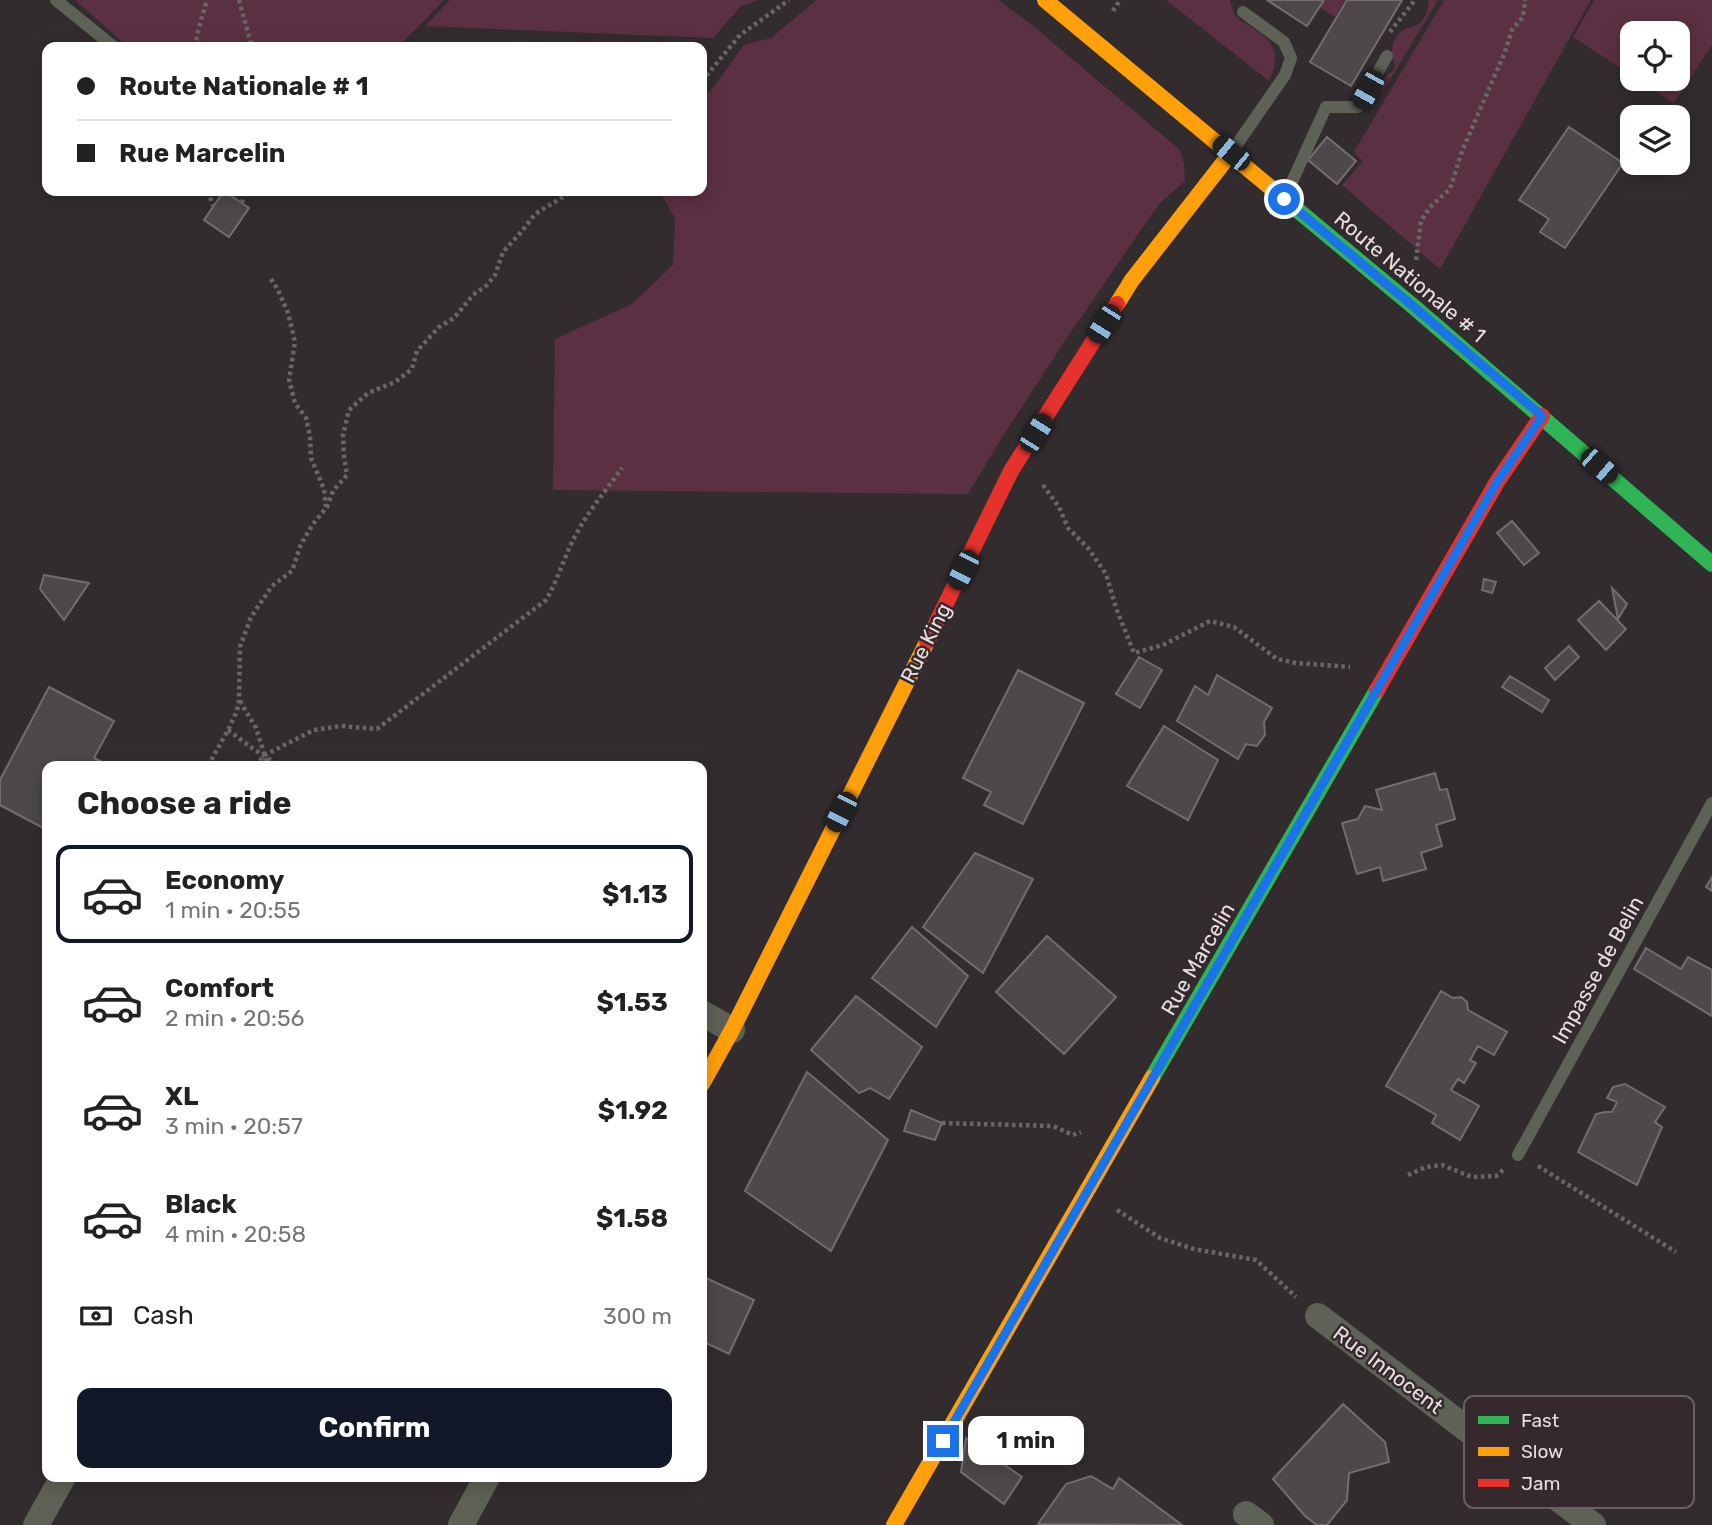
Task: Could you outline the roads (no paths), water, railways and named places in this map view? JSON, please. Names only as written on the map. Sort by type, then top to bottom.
[{"type":"street","name":"Route Nationale # 1","points":[[1045,0],[1414,307],[1712,564]]},
{"type":"street","name":"Rue King","points":[[707,1075],[988,522],[1011,471],[1132,280],[1231,153]]},
{"type":"street","name":"Rue Marcelin","points":[[894,1525],[1497,482],[1542,416]]},
{"type":"street","points":[[707,1016],[732,1030]]},
{"type":"street","name":"Rue Innocent","points":[[1318,1316],[1464,1427]]},
{"type":"street","points":[[36,1525],[60,1482]]},
{"type":"street","points":[[461,1525],[484,1482]]},
{"type":"street","name":"Rue Innocent","points":[[1571,1508],[1593,1525]]},
{"type":"lane","points":[[55,0],[108,42]]},
{"type":"lane","points":[[1231,153],[1285,75],[1291,58],[1284,42],[1243,12]]},
{"type":"lane","points":[[1284,199],[1326,107],[1358,107],[1387,56]]},
{"type":"lane","name":"Impasse de Belin","points":[[1518,1155],[1712,803]]}]
